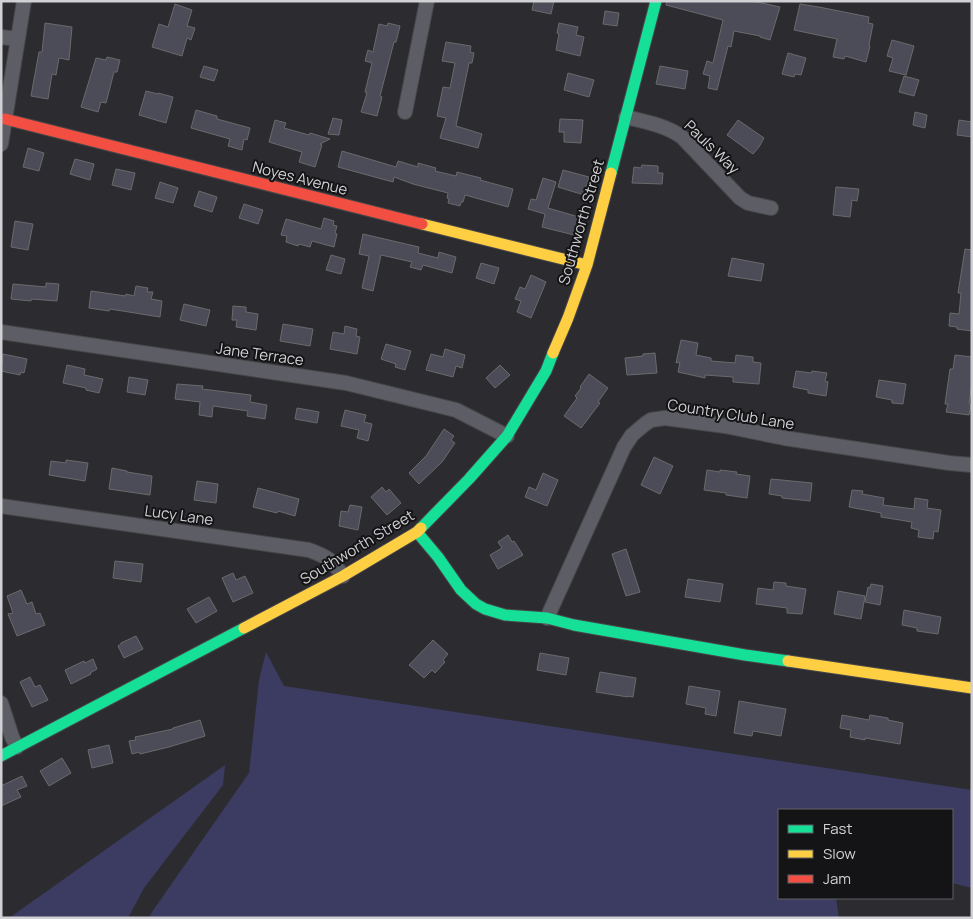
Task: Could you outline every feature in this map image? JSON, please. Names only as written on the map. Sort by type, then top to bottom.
[{"type":"street","points":[[1,144],[24,1]]},
{"type":"street","points":[[406,112],[426,1]]},
{"type":"street","name":"Southworth Street","points":[[1,756],[343,576],[417,532],[469,479],[507,436],[546,370],[568,318],[587,265],[656,1]]},
{"type":"street","points":[[1,37],[18,39]]},
{"type":"street","name":"Pauls Way","points":[[626,117],[674,131],[740,198],[748,203],[771,208]]},
{"type":"street","name":"Noyes Avenue","points":[[5,119],[587,265]]},
{"type":"street","name":"Jane Terrace","points":[[1,332],[346,384],[456,410],[507,436]]},
{"type":"street","name":"Country Club Lane","points":[[547,618],[624,448],[632,435],[651,420],[665,418],[725,426],[792,439],[972,465]]},
{"type":"street","name":"Lucy Lane","points":[[1,506],[309,550],[330,559],[343,576]]},
{"type":"street","points":[[417,532],[461,590],[476,604],[505,615],[547,618],[574,625],[745,655],[972,688]]},
{"type":"street","points":[[1,703],[17,748]]},
{"type":"shaded area","points":[[266,652],[284,686],[972,790],[972,888],[953,883],[953,809],[778,809],[778,899],[836,899],[839,918],[149,918],[249,773],[259,680]]},
{"type":"shaded area","points":[[225,765],[223,785],[144,888],[128,918],[9,918]]},
{"type":"building","points":[[534,1],[554,1],[551,14],[532,10]]},
{"type":"building","points":[[667,1],[753,1],[780,7],[770,40],[734,31],[731,47],[728,46],[717,90],[708,88],[710,76],[703,74],[707,61],[713,63],[723,20],[666,5]]},
{"type":"building","points":[[175,4],[192,10],[187,26],[195,28],[191,40],[187,38],[182,56],[152,47],[159,24],[168,27]]},
{"type":"building","points":[[800,4],[869,17],[868,23],[873,24],[866,62],[845,56],[844,59],[833,57],[837,39],[794,30]]},
{"type":"building","points":[[605,11],[619,13],[617,26],[603,24]]},
{"type":"building","points":[[45,23],[72,27],[69,60],[59,58],[56,75],[52,74],[48,99],[31,96],[39,52],[42,52]]},
{"type":"building","points":[[388,23],[400,26],[380,96],[382,97],[377,116],[361,112],[367,93],[365,92],[372,63],[365,61],[368,50],[373,52],[379,24],[387,26]]},
{"type":"building","points":[[559,23],[578,27],[576,35],[584,37],[580,56],[556,50]]},
{"type":"building","points":[[892,40],[914,46],[906,75],[889,71],[893,58],[887,56]]},
{"type":"building","points":[[446,42],[471,46],[470,52],[474,53],[472,63],[469,63],[456,126],[482,134],[478,148],[440,138],[446,118],[437,116],[443,87],[450,88],[455,63],[442,61]]},
{"type":"building","points":[[788,53],[806,58],[801,75],[795,74],[794,77],[782,74]]},
{"type":"building","points":[[107,57],[120,60],[117,72],[114,72],[106,103],[101,102],[98,112],[81,107],[96,58],[106,60]]},
{"type":"building","points":[[204,66],[218,70],[214,81],[200,77]]},
{"type":"building","points":[[660,66],[688,71],[685,89],[656,84]]},
{"type":"building","points":[[568,73],[594,80],[589,97],[564,90]]},
{"type":"building","points":[[904,76],[919,80],[914,96],[899,92]]},
{"type":"building","points":[[146,91],[173,97],[166,123],[139,115]]},
{"type":"building","points":[[196,110],[217,116],[217,119],[250,128],[247,140],[244,139],[242,150],[228,146],[230,139],[191,128]]},
{"type":"building","points":[[915,112],[927,115],[925,128],[913,125]]},
{"type":"building","points":[[333,118],[342,120],[339,135],[328,134]]},
{"type":"building","points":[[560,119],[583,120],[581,143],[564,142],[564,132],[559,132]]},
{"type":"building","points":[[275,120],[286,123],[284,128],[330,139],[320,144],[322,145],[315,167],[299,162],[302,152],[269,142]]},
{"type":"building","points":[[738,120],[764,138],[753,154],[727,135]]},
{"type":"building","points":[[959,120],[972,122],[972,137],[957,135]]},
{"type":"building","points":[[28,148],[44,153],[39,171],[23,167]]},
{"type":"building","points":[[342,151],[396,167],[398,161],[418,167],[418,163],[436,168],[435,171],[456,176],[457,172],[481,178],[480,180],[513,189],[508,207],[465,195],[460,206],[448,203],[448,193],[394,177],[393,182],[338,167]]},
{"type":"building","points":[[75,159],[94,164],[90,180],[70,174]]},
{"type":"building","points":[[642,165],[658,166],[658,173],[663,173],[662,184],[632,183],[634,167],[641,168]]},
{"type":"building","points":[[116,169],[135,173],[131,190],[112,185]]},
{"type":"building","points":[[563,170],[589,177],[584,195],[558,187]]},
{"type":"building","points":[[543,178],[556,182],[548,208],[579,217],[574,235],[542,227],[545,214],[528,209],[531,199],[536,200]]},
{"type":"building","points":[[160,182],[178,188],[173,203],[155,198]]},
{"type":"building","points":[[836,187],[859,189],[857,201],[852,200],[850,217],[833,215]]},
{"type":"building","points":[[199,191],[217,197],[212,212],[194,206]]},
{"type":"building","points":[[244,204],[263,210],[258,224],[239,218]]},
{"type":"building","points":[[324,218],[334,221],[333,225],[337,226],[334,247],[312,241],[310,247],[299,244],[298,246],[286,242],[287,236],[281,235],[286,219],[321,229]]},
{"type":"building","points":[[15,221],[33,224],[28,250],[11,247]]},
{"type":"building","points":[[363,234],[419,247],[418,253],[438,258],[439,252],[456,257],[452,273],[423,265],[421,270],[410,267],[412,262],[381,255],[373,291],[362,288],[369,256],[359,254]]},
{"type":"building","points":[[965,249],[972,250],[972,331],[949,326],[950,313],[959,314],[961,293],[958,293]]},
{"type":"building","points":[[331,255],[345,259],[341,274],[326,270]]},
{"type":"building","points":[[732,258],[764,264],[761,281],[728,276]]},
{"type":"building","points":[[481,263],[499,268],[494,284],[476,278]]},
{"type":"building","points":[[531,275],[546,282],[531,318],[517,312],[521,301],[515,299],[520,287],[525,289]]},
{"type":"building","points":[[46,283],[59,284],[57,301],[11,299],[13,284],[46,287]]},
{"type":"building","points":[[136,286],[148,288],[147,292],[153,292],[151,299],[162,301],[160,317],[110,309],[109,311],[89,308],[91,291],[134,296]]},
{"type":"building","points":[[184,304],[210,310],[206,326],[180,320]]},
{"type":"building","points":[[233,306],[246,307],[246,312],[258,314],[256,330],[236,327],[237,320],[232,320]]},
{"type":"building","points":[[283,324],[313,329],[310,346],[280,341]]},
{"type":"building","points":[[345,326],[357,329],[356,336],[360,337],[357,354],[330,349],[333,332],[344,334]]},
{"type":"building","points":[[681,340],[698,343],[696,355],[711,358],[711,361],[735,363],[736,355],[753,357],[753,362],[761,363],[759,384],[733,382],[733,377],[705,375],[705,378],[678,372],[680,362],[676,363]]},
{"type":"building","points":[[386,344],[411,351],[405,370],[395,367],[396,364],[381,359]]},
{"type":"building","points":[[445,349],[465,355],[462,368],[456,366],[453,377],[426,370],[431,354],[443,357]]},
{"type":"building","points":[[655,353],[657,373],[627,375],[625,358]]},
{"type":"building","points":[[3,354],[27,359],[24,373],[21,372],[20,375],[1,371]]},
{"type":"building","points":[[955,355],[972,357],[969,415],[946,412],[948,404],[945,404],[950,369],[953,369]]},
{"type":"building","points":[[67,365],[85,369],[84,375],[103,379],[99,393],[63,383]]},
{"type":"building","points":[[500,365],[510,375],[495,388],[486,378]]},
{"type":"building","points":[[796,371],[827,373],[825,381],[828,382],[826,396],[808,393],[808,390],[793,387]]},
{"type":"building","points":[[589,374],[608,388],[598,402],[600,403],[581,428],[564,416],[577,398],[575,396]]},
{"type":"building","points":[[129,377],[148,380],[145,395],[127,392]]},
{"type":"building","points":[[879,380],[906,384],[903,404],[892,403],[892,400],[876,397]]},
{"type":"building","points":[[177,384],[203,386],[202,389],[251,395],[250,402],[267,405],[265,419],[247,416],[248,411],[213,406],[212,417],[199,415],[200,402],[175,399]]},
{"type":"building","points":[[297,408],[319,412],[317,423],[295,419]]},
{"type":"building","points":[[345,410],[366,415],[364,422],[372,424],[368,441],[357,438],[359,430],[341,426]]},
{"type":"building","points":[[444,429],[454,436],[451,440],[455,443],[442,462],[419,484],[409,473],[426,456]]},
{"type":"building","points":[[654,457],[673,466],[660,494],[641,485]]},
{"type":"building","points":[[66,460],[88,463],[85,481],[49,475],[51,461],[66,463]]},
{"type":"building","points":[[112,468],[152,476],[150,495],[109,489]]},
{"type":"building","points":[[707,470],[737,472],[736,474],[750,476],[747,498],[704,490]]},
{"type":"building","points":[[543,473],[558,480],[547,506],[525,497],[529,487],[536,490]]},
{"type":"building","points":[[771,479],[812,483],[810,501],[782,498],[782,496],[769,494]]},
{"type":"building","points":[[197,481],[218,484],[216,503],[194,500]]},
{"type":"building","points":[[382,487],[386,492],[389,489],[401,503],[387,515],[371,497]]},
{"type":"building","points":[[258,488],[299,499],[295,516],[253,507]]},
{"type":"building","points":[[852,490],[863,491],[862,494],[884,498],[883,505],[914,509],[915,498],[928,500],[927,508],[941,510],[938,532],[934,531],[933,539],[918,537],[919,530],[911,528],[912,522],[881,517],[881,513],[849,507]]},
{"type":"building","points":[[350,505],[362,507],[358,530],[339,526],[341,511],[348,512]]},
{"type":"building","points":[[508,535],[523,555],[498,569],[490,555],[502,548],[498,542]]},
{"type":"building","points":[[626,549],[640,592],[626,596],[612,554]]},
{"type":"building","points":[[115,561],[143,564],[141,582],[113,578]]},
{"type":"building","points":[[233,573],[236,580],[245,576],[253,593],[233,602],[222,578]]},
{"type":"building","points":[[688,579],[723,584],[720,602],[685,597]]},
{"type":"building","points":[[774,582],[786,583],[786,586],[806,589],[802,614],[787,613],[787,608],[756,604],[758,588],[773,590]]},
{"type":"building","points":[[871,584],[883,586],[880,605],[865,602],[868,587],[870,588]]},
{"type":"building","points":[[21,590],[27,604],[32,602],[36,614],[40,613],[45,625],[17,636],[8,614],[13,613],[7,596]]},
{"type":"building","points":[[838,591],[865,596],[861,619],[834,614]]},
{"type":"building","points":[[209,597],[217,611],[196,623],[187,609]]},
{"type":"building","points":[[904,610],[941,617],[938,634],[917,631],[917,628],[902,625]]},
{"type":"building","points":[[136,636],[143,649],[124,658],[118,646]]},
{"type":"building","points":[[433,640],[448,654],[443,660],[445,662],[435,673],[432,670],[424,678],[409,665]]},
{"type":"building","points":[[540,653],[569,658],[566,675],[537,670]]},
{"type":"building","points":[[93,659],[97,669],[71,684],[65,670]]},
{"type":"building","points":[[600,672],[636,678],[633,697],[596,692]]},
{"type":"building","points":[[30,677],[35,687],[40,685],[48,700],[32,707],[20,682]]},
{"type":"building","points":[[689,686],[720,691],[716,716],[705,714],[706,708],[686,704]]},
{"type":"building","points":[[739,701],[786,709],[781,736],[753,731],[752,736],[734,733]]},
{"type":"building","points":[[842,715],[869,720],[870,715],[903,723],[900,744],[850,737],[851,730],[840,728]]},
{"type":"building","points":[[200,720],[205,736],[169,747],[132,754],[129,741],[136,740],[135,737],[173,729]]},
{"type":"building","points":[[109,745],[113,763],[92,768],[88,750]]},
{"type":"building","points":[[62,758],[71,773],[49,786],[40,771]]},
{"type":"building","points":[[22,776],[27,786],[17,790],[21,797],[1,806],[1,786]]},
{"type":"traffic: fast","points":[[611,173],[656,1]]},
{"type":"traffic: fast","points":[[421,528],[469,479],[507,436],[546,371],[553,353]]},
{"type":"traffic: fast","points":[[417,532],[438,557],[461,590],[476,604],[485,609],[505,615],[547,618],[574,625],[788,661]]},
{"type":"traffic: fast","points":[[1,756],[244,628]]},
{"type":"traffic: slow","points":[[553,353],[587,265],[611,173]]},
{"type":"traffic: slow","points":[[422,224],[587,265]]},
{"type":"traffic: slow","points":[[244,628],[343,576],[421,528]]},
{"type":"traffic: slow","points":[[788,661],[972,688]]},
{"type":"traffic: jam","points":[[5,119],[422,224]]}]
